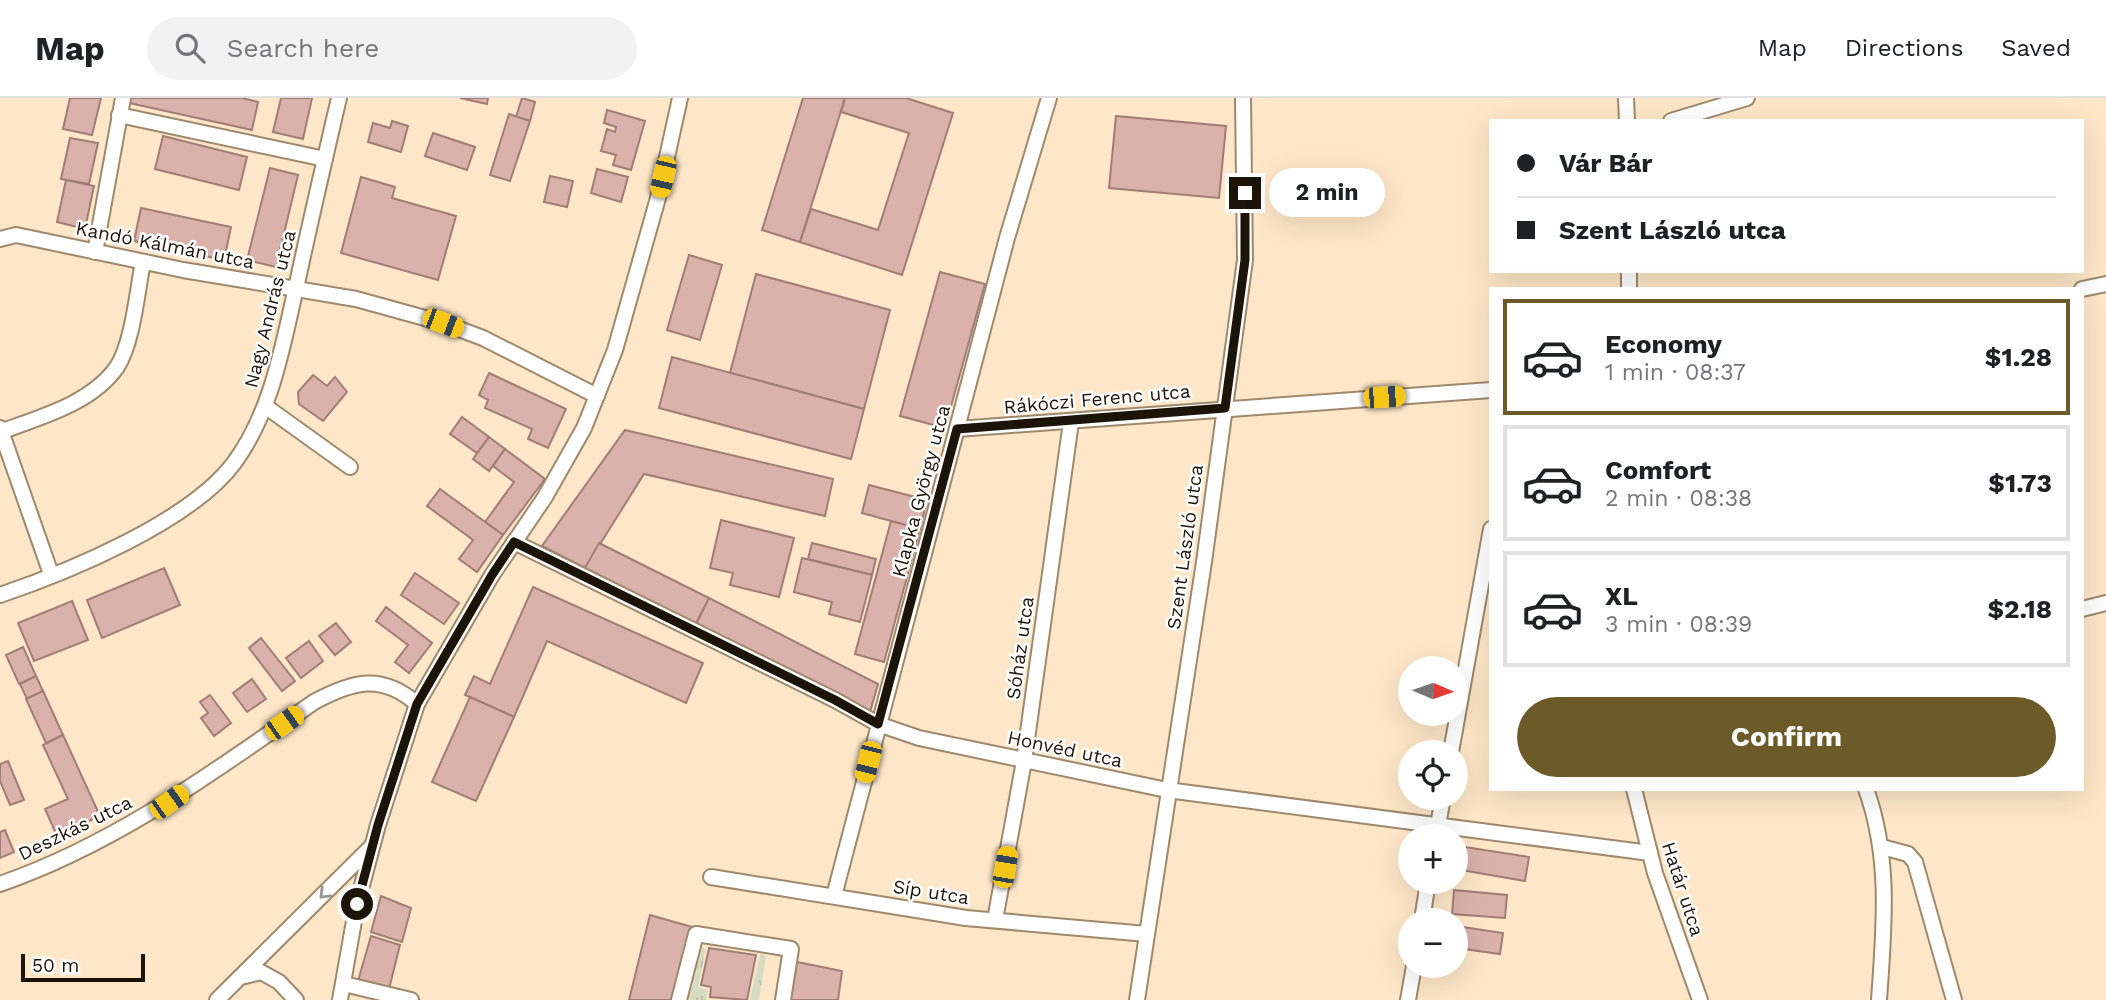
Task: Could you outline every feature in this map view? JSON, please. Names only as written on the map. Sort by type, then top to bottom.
[{"type":"street","points":[[95,252],[123,98]]},
{"type":"street","name":"Nagy András utca","points":[[0,595],[120,547],[187,507],[233,465],[265,406],[288,329],[339,98]]},
{"type":"street","points":[[340,1000],[357,904],[372,846],[417,704],[492,575],[558,474],[584,428],[615,350],[658,198],[680,98]]},
{"type":"street","name":"Klapka György utca","points":[[834,896],[1007,238],[1049,98]]},
{"type":"street","name":"Szent László utca","points":[[1138,1000],[1167,790],[1204,562],[1245,260],[1243,98]]},
{"type":"street","points":[[1626,98],[1626,119]]},
{"type":"street","points":[[1678,119],[1747,98]]},
{"type":"street","points":[[119,115],[325,159]]},
{"type":"street","name":"Kandó Kálmán utca","points":[[0,239],[16,235],[143,262],[356,299],[443,323],[483,338],[597,396]]},
{"type":"street","points":[[51,575],[0,431],[65,407],[100,386],[118,365],[130,331],[143,262]]},
{"type":"street","points":[[2084,289],[2106,284]]},
{"type":"street","name":"Rákóczi Ferenc utca","points":[[957,429],[1489,390]]},
{"type":"street","points":[[265,406],[351,467]]},
{"type":"street","name":"Sóház utca","points":[[995,920],[1024,761],[1071,422]]},
{"type":"street","points":[[1453,740],[1489,540]]},
{"type":"street","name":"Honvéd utca","points":[[514,542],[835,700],[878,724],[919,738],[1167,790],[1398,826]]},
{"type":"street","points":[[2084,608],[2106,603]]},
{"type":"street","name":"Deszkás utca","points":[[0,884],[47,867],[116,833],[169,802],[314,702],[338,689],[368,682],[403,692],[417,704]]},
{"type":"street","name":"Határ utca","points":[[1634,791],[1650,853],[1700,1000]]},
{"type":"street","points":[[1867,791],[1877,819],[1882,846],[1885,906],[1879,1000]]},
{"type":"street","name":"Honvéd utca","points":[[1468,835],[1650,853]]},
{"type":"street","points":[[217,1000],[372,846]]},
{"type":"street","points":[[1882,846],[1908,854],[1915,862],[1954,1000]]},
{"type":"street","name":"Síp utca","points":[[711,877],[966,918],[1147,934]]},
{"type":"street","points":[[679,1000],[696,934],[791,949],[783,1000]]},
{"type":"street","points":[[244,976],[261,972],[279,982],[296,1000]]},
{"type":"street","points":[[1408,1000],[1412,978]]},
{"type":"street","points":[[344,984],[411,1000]]},
{"type":"green space","points":[[702,948],[706,949],[698,987],[708,990],[706,1000],[689,1000]]},
{"type":"green space","points":[[760,954],[766,956],[759,1000],[750,1000]]},
{"type":"building","points":[[70,98],[101,98],[92,135],[63,129]]},
{"type":"building","points":[[130,98],[242,98],[258,102],[252,130],[129,103]]},
{"type":"building","points":[[281,98],[312,98],[303,139],[273,132]]},
{"type":"building","points":[[460,98],[488,98],[487,104]]},
{"type":"building","points":[[522,98],[535,102],[530,121],[516,117]]},
{"type":"building","points":[[803,98],[845,98],[800,242],[762,230]]},
{"type":"building","points":[[845,98],[906,98],[953,113],[902,275],[800,242],[811,209],[878,230],[909,133],[841,112]]},
{"type":"building","points":[[607,110],[645,121],[631,170],[613,165],[616,155],[601,151],[607,129],[615,132],[616,127],[604,123]]},
{"type":"building","points":[[509,114],[530,121],[510,181],[490,175]]},
{"type":"building","points":[[1116,116],[1226,126],[1219,198],[1109,188]]},
{"type":"building","points":[[392,121],[408,126],[401,152],[368,142],[373,123],[390,128]]},
{"type":"building","points":[[433,133],[475,147],[467,170],[425,156]]},
{"type":"building","points":[[163,136],[247,157],[239,190],[155,169]]},
{"type":"building","points":[[70,138],[98,143],[89,184],[61,179]]},
{"type":"building","points":[[270,168],[298,175],[276,267],[247,260]]},
{"type":"building","points":[[597,169],[628,177],[621,202],[591,193]]},
{"type":"building","points":[[550,176],[573,181],[567,207],[544,202]]},
{"type":"building","points":[[361,177],[395,187],[392,198],[456,216],[438,280],[341,253]]},
{"type":"building","points":[[66,180],[94,186],[85,229],[57,222]]},
{"type":"building","points":[[141,208],[231,227],[224,260],[134,241]]},
{"type":"building","points":[[689,255],[722,265],[700,340],[667,330]]},
{"type":"building","points":[[940,272],[985,284],[945,428],[900,416]]},
{"type":"building","points":[[756,274],[890,310],[864,409],[730,373]]},
{"type":"building","points":[[672,357],[864,409],[851,459],[659,408]]},
{"type":"building","points":[[489,373],[566,409],[548,448],[528,439],[532,429],[485,408],[488,400],[479,395]]},
{"type":"building","points":[[313,375],[327,386],[335,377],[347,392],[323,421],[299,404],[298,392]]},
{"type":"building","points":[[462,417],[489,437],[477,453],[450,434]]},
{"type":"building","points":[[625,430],[833,479],[825,516],[644,474],[585,568],[542,546]]},
{"type":"building","points":[[489,437],[505,449],[489,471],[473,459]]},
{"type":"building","points":[[505,449],[545,479],[503,535],[485,522],[514,482],[493,466]]},
{"type":"building","points":[[869,485],[927,500],[920,529],[862,513]]},
{"type":"building","points":[[440,489],[503,535],[477,572],[459,559],[473,540],[427,506]]},
{"type":"building","points":[[721,520],[794,538],[779,597],[730,585],[733,573],[710,568]]},
{"type":"building","points":[[891,521],[920,529],[884,662],[855,654]]},
{"type":"building","points":[[599,543],[709,598],[696,624],[585,568]]},
{"type":"building","points":[[812,543],[876,559],[872,575],[808,559]]},
{"type":"building","points":[[802,558],[872,575],[860,622],[829,614],[832,602],[794,592]]},
{"type":"building","points":[[164,568],[180,605],[102,638],[87,600]]},
{"type":"building","points":[[415,573],[459,603],[444,624],[401,595]]},
{"type":"building","points":[[533,587],[703,663],[686,703],[547,641],[514,717],[465,695],[474,676],[490,684]]},
{"type":"building","points":[[709,598],[878,684],[870,712],[696,624]]},
{"type":"building","points":[[72,601],[88,640],[34,661],[18,623]]},
{"type":"building","points":[[386,607],[432,643],[409,673],[395,662],[408,645],[376,621]]},
{"type":"building","points":[[336,623],[351,642],[335,655],[319,636]]},
{"type":"building","points":[[261,638],[295,681],[282,691],[249,648]]},
{"type":"building","points":[[309,641],[323,661],[301,678],[286,658]]},
{"type":"building","points":[[23,647],[36,676],[19,684],[6,655]]},
{"type":"building","points":[[36,676],[43,691],[27,699],[20,684]]},
{"type":"building","points":[[252,679],[266,699],[247,712],[233,693]]},
{"type":"building","points":[[43,691],[63,735],[46,743],[26,699]]},
{"type":"building","points":[[210,695],[231,723],[214,736],[201,718],[208,713],[200,702]]},
{"type":"building","points":[[470,697],[514,717],[476,801],[432,782]]},
{"type":"building","points":[[63,735],[100,816],[57,836],[45,809],[68,799],[43,745]]},
{"type":"building","points":[[8,761],[24,800],[10,805],[0,781],[0,764]]},
{"type":"building","points":[[5,830],[14,852],[0,858],[0,832]]},
{"type":"building","points":[[1468,847],[1529,857],[1525,881],[1468,871]]},
{"type":"building","points":[[1468,891],[1507,895],[1505,918],[1468,915],[1468,908],[1452,908],[1454,894],[1468,894]]},
{"type":"building","points":[[381,896],[411,908],[402,942],[371,932]]},
{"type":"building","points":[[650,915],[692,927],[673,1000],[629,1000]]},
{"type":"building","points":[[1468,928],[1503,933],[1500,954],[1468,950]]},
{"type":"building","points":[[371,936],[400,945],[389,989],[358,981]]},
{"type":"building","points":[[709,948],[756,955],[747,1000],[710,997],[711,987],[701,985]]},
{"type":"building","points":[[797,962],[842,971],[838,1000],[790,1000]]},
{"type":"route","points":[[357,904],[378,825],[417,704],[514,542],[835,700],[878,724],[957,429],[1225,408],[1245,260],[1245,193]]}]
